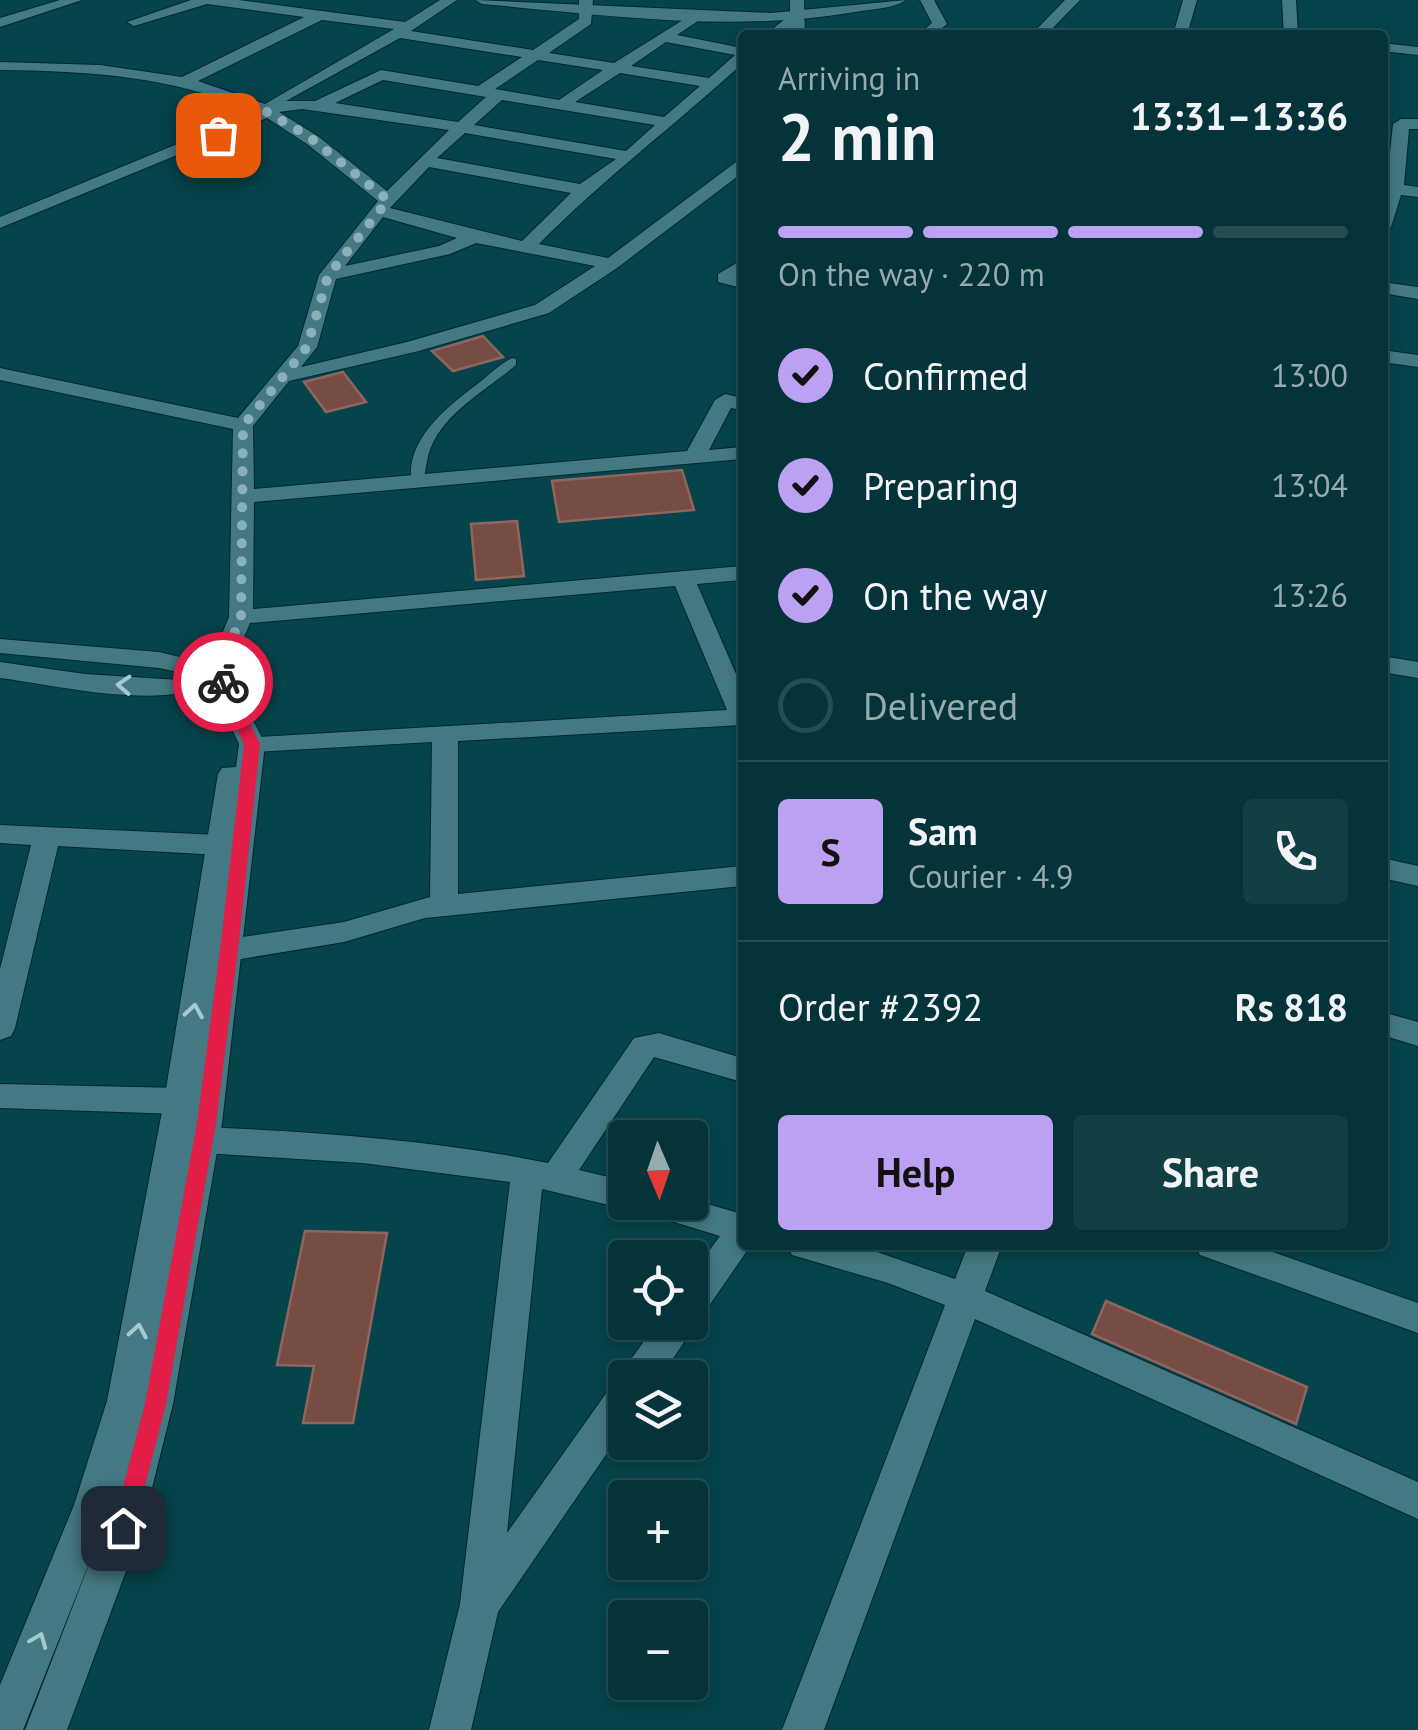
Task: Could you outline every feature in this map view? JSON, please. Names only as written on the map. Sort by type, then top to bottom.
[{"type":"street","points":[[0,23],[74,0]]},
{"type":"street","points":[[134,22],[207,0],[320,15],[449,41],[712,83]]},
{"type":"street","points":[[0,223],[96,180],[193,147],[265,110],[450,0]]},
{"type":"street","points":[[482,0],[699,14],[899,0]]},
{"type":"street","points":[[927,0],[940,24],[932,30]]},
{"type":"street","points":[[1043,30],[1073,0]]},
{"type":"street","points":[[1181,30],[1190,0]]},
{"type":"street","points":[[1289,0],[1291,30]]},
{"type":"street","points":[[3,674],[182,688],[218,673],[241,617],[243,426],[307,347],[328,276],[384,205],[492,91],[535,54],[586,22],[586,5]]},
{"type":"street","points":[[777,30],[797,8]]},
{"type":"street","points":[[513,163],[572,104],[616,68],[699,14]]},
{"type":"street","points":[[183,83],[320,15]]},
{"type":"street","points":[[662,37],[738,54]]},
{"type":"street","points":[[387,76],[449,41]]},
{"type":"street","points":[[1388,48],[1418,51]]},
{"type":"street","points":[[526,247],[582,190],[610,174],[738,59]]},
{"type":"street","points":[[0,66],[85,66],[183,83],[265,110],[308,136],[384,205],[474,236],[611,264]]},
{"type":"street","points":[[316,106],[381,75],[666,122]]},
{"type":"street","points":[[265,110],[316,106],[462,126],[629,156]]},
{"type":"street","points":[[1418,124],[1401,124],[1391,146],[1389,188],[1418,192]]},
{"type":"street","points":[[425,161],[513,163],[582,190]]},
{"type":"street","points":[[282,377],[412,347],[542,309],[611,264],[738,168]]},
{"type":"street","points":[[328,276],[444,250],[474,236]]},
{"type":"street","points":[[738,268],[724,278],[738,282]]},
{"type":"street","points":[[1388,289],[1418,293]]},
{"type":"street","points":[[1388,357],[1418,361]]},
{"type":"street","points":[[0,374],[243,426]]},
{"type":"street","points":[[694,458],[734,402]]},
{"type":"street","points":[[243,496],[738,453]]},
{"type":"street","points":[[241,617],[738,573]]},
{"type":"street","points":[[683,578],[738,707]]},
{"type":"street","points":[[0,646],[158,660],[218,673]]},
{"type":"street","points":[[1388,665],[1418,670]]},
{"type":"street","points":[[46,1730],[123,1528],[156,1404],[203,1140],[229,950],[250,737],[218,673]]},
{"type":"street","points":[[250,737],[445,732],[738,716]]},
{"type":"street","points":[[444,907],[445,732]]},
{"type":"street","points":[[2,1730],[93,1505],[125,1401],[180,1100],[233,760],[250,737]]},
{"type":"street","points":[[0,834],[220,845]]},
{"type":"street","points":[[0,1028],[7,976],[47,836]]},
{"type":"street","points":[[1388,869],[1418,876]]},
{"type":"street","points":[[229,950],[344,932],[425,908],[738,876]]},
{"type":"street","points":[[1388,1025],[1418,1034]]},
{"type":"street","points":[[450,1730],[480,1604],[543,1173],[645,1046],[659,1046],[738,1069]]},
{"type":"street","points":[[0,1096],[180,1100]]},
{"type":"street","points":[[203,1140],[332,1145],[543,1173],[608,1190]]},
{"type":"street","points":[[708,1219],[738,1228]]},
{"type":"street","points":[[708,1279],[738,1235]]},
{"type":"street","points":[[822,1250],[891,1269],[963,1297],[1418,1501]]},
{"type":"street","points":[[802,1730],[983,1250]]},
{"type":"street","points":[[1226,1250],[1418,1318]]},
{"type":"street","points":[[480,1604],[608,1422]]},
{"type":"lane","points":[[417,482],[416,459],[432,430],[512,362]]},
{"type":"building","points":[[483,336],[503,357],[453,371],[432,351]]},
{"type":"building","points":[[343,372],[366,402],[326,412],[304,382]]},
{"type":"building","points":[[682,470],[694,510],[559,522],[552,481]]},
{"type":"building","points":[[517,521],[524,576],[476,580],[471,524]]},
{"type":"building","points":[[305,1231],[387,1233],[353,1423],[303,1423],[314,1366],[277,1365]]},
{"type":"building","points":[[1106,1301],[1307,1387],[1296,1424],[1092,1334]]},
{"type":"way so far","points":[[218,135],[267,112],[308,136],[388,200],[328,276],[307,347],[243,426],[241,617],[218,673],[223,682]]},
{"type":"route","points":[[123,1528],[156,1404],[206,1123],[229,950],[252,744],[223,682]]}]
